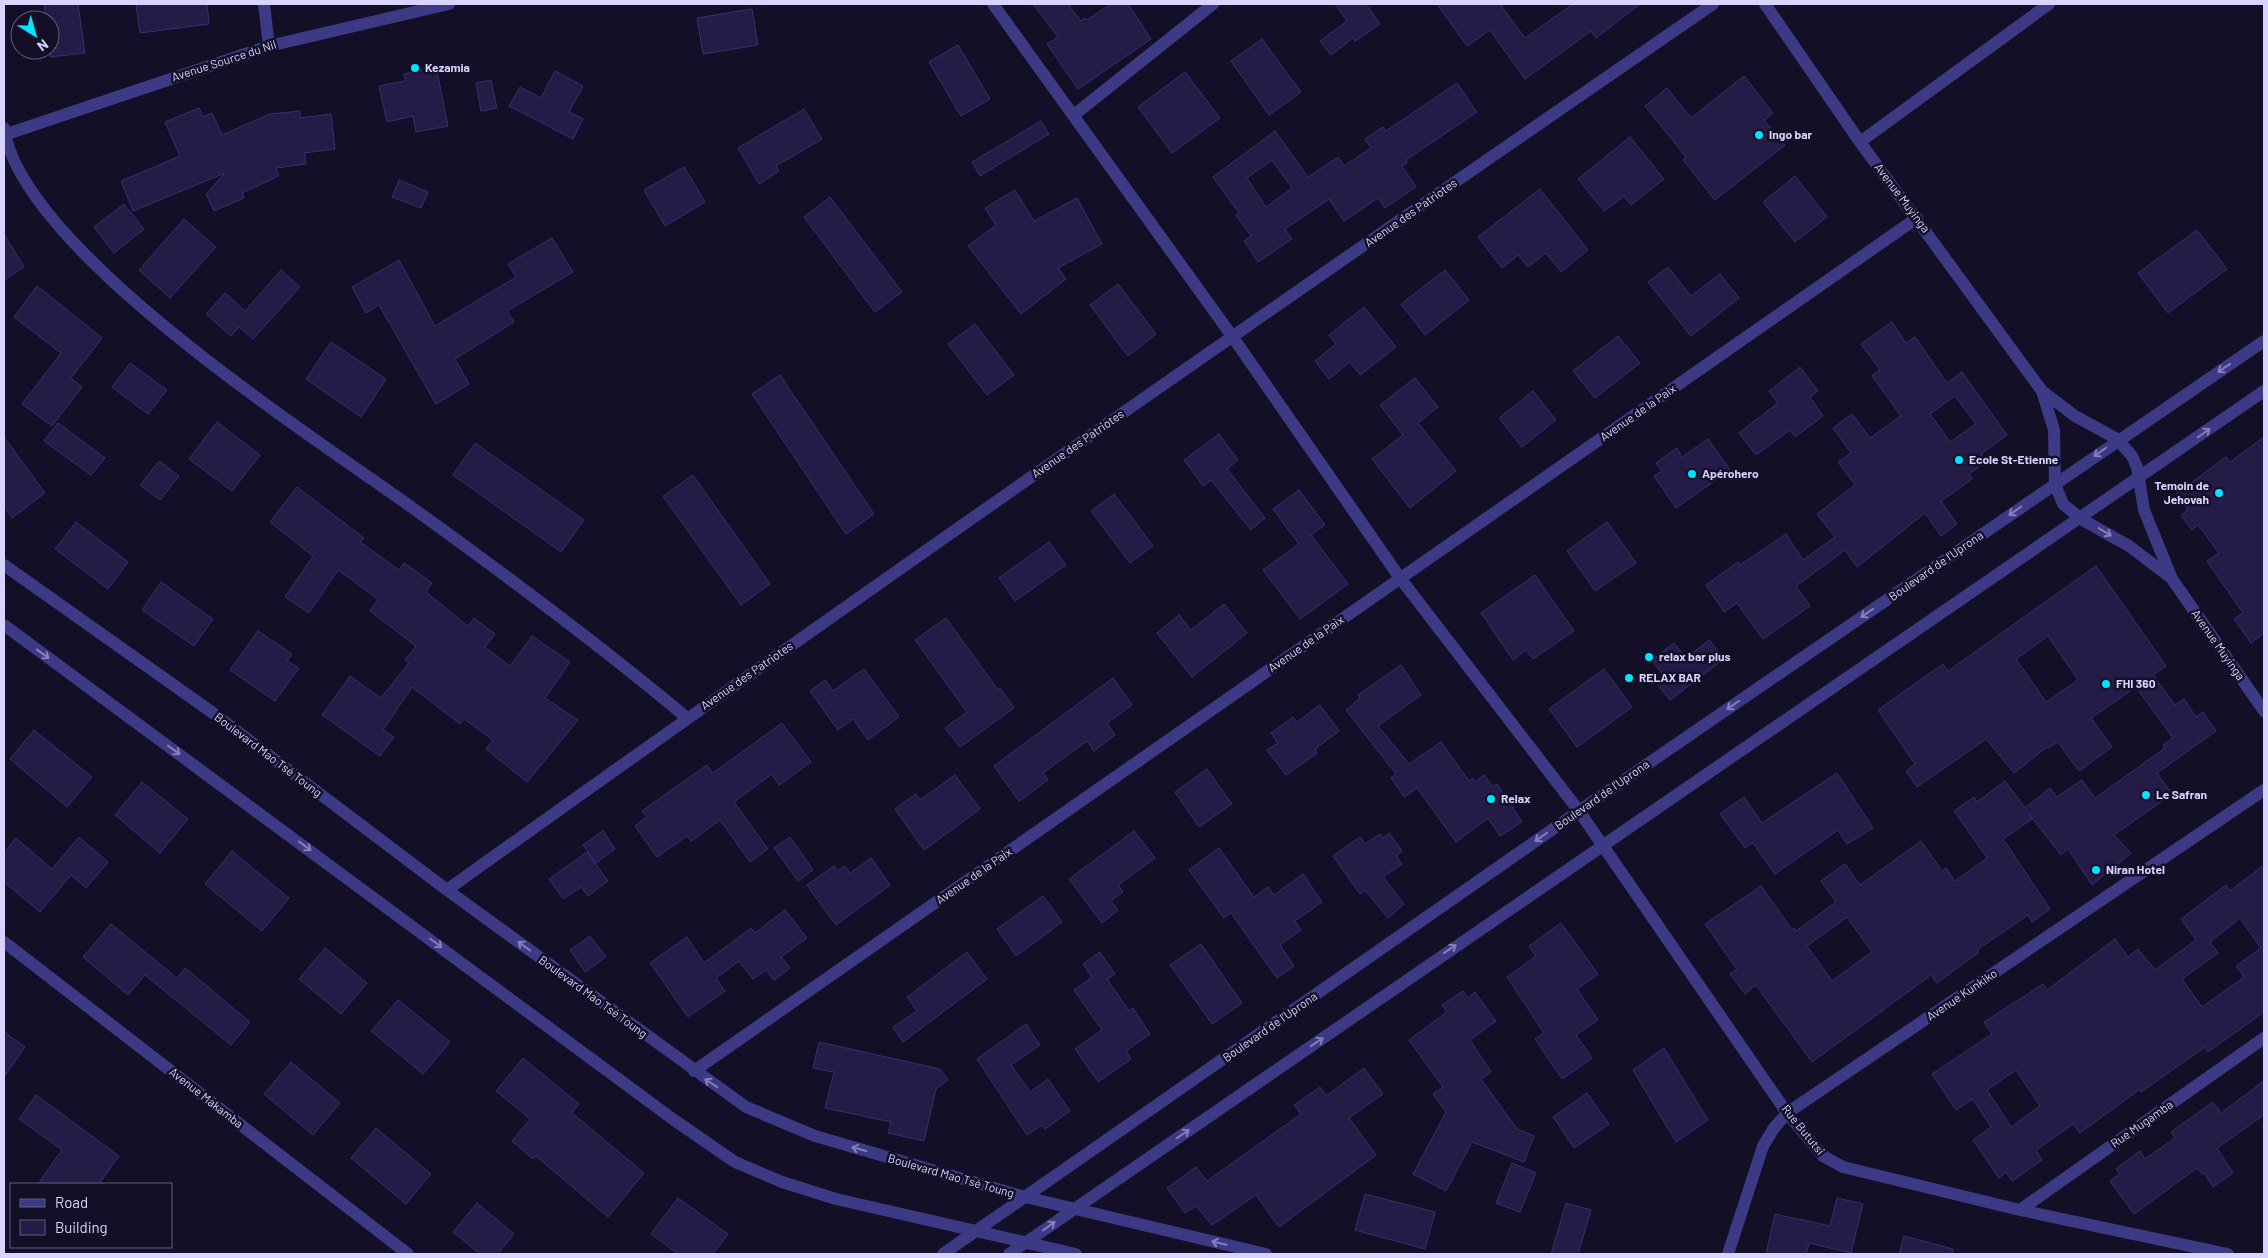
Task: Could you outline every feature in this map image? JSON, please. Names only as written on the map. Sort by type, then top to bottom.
[{"type":"street","points":[[264,4],[269,46]]},
{"type":"street","name":"Avenue Source du Nil","points":[[4,132],[269,46],[449,4]]},
{"type":"street","name":"Rue Bututsi","points":[[993,4],[1232,336],[1400,578],[1579,811],[1787,1113],[1823,1156],[1842,1167],[2020,1210],[2228,1254]]},
{"type":"street","points":[[1074,115],[1213,4]]},
{"type":"street","name":"Avenue des Patriotes","points":[[447,890],[687,718],[1232,336],[1713,4]]},
{"type":"street","name":"Avenue Muyinga","points":[[1765,4],[1860,142],[2042,391],[2075,416],[2117,440],[2132,456],[2139,478],[2144,510],[2172,579],[2264,711]]},
{"type":"street","points":[[1860,142],[2049,4]]},
{"type":"street","points":[[4,132],[22,179],[49,216],[99,269],[155,317],[252,393],[415,510],[589,639],[687,718]]},
{"type":"street","name":"Avenue de la Paix","points":[[694,1072],[1917,218]]},
{"type":"street","name":"Boulevard de l'Uprona","points":[[943,1254],[1579,811],[2117,440],[2264,341]]},
{"type":"street","name":"Avenue Muyinga","points":[[2042,391],[2054,430],[2055,484],[2063,504],[2081,519],[2129,546],[2172,579]]},
{"type":"street","points":[[1009,1254],[2081,519],[2264,391]]},
{"type":"street","name":"Boulevard Mao Tsé Toung","points":[[4,565],[213,713],[447,890],[694,1072],[746,1107],[815,1136],[1024,1197],[1072,1210],[1266,1254]]},
{"type":"street","points":[[4,625],[674,1120],[735,1162],[782,1182],[836,1199],[1076,1254]]},
{"type":"street","name":"Avenue Kunkiko","points":[[1728,1254],[1763,1146],[1774,1128],[1787,1113],[2264,790]]},
{"type":"street","name":"Avenue Makamba","points":[[4,942],[408,1254]]},
{"type":"street","name":"Rue Mugamba","points":[[2020,1210],[2264,1038]]},
{"type":"building","points":[[44,4],[78,4],[85,53],[60,56],[60,10],[45,10]]},
{"type":"building","points":[[136,4],[207,4],[209,24],[140,33]]},
{"type":"building","points":[[1033,4],[1068,4],[1081,21],[1085,18],[1087,20],[1111,4],[1128,4],[1151,39],[1078,89],[1047,44],[1058,37]]},
{"type":"building","points":[[1335,4],[1366,4],[1380,24],[1355,41],[1353,38],[1331,55],[1320,41],[1347,21]]},
{"type":"building","points":[[1437,4],[1500,4],[1525,38],[1573,4],[1640,4],[1596,38],[1591,31],[1525,79],[1490,30],[1467,46]]},
{"type":"building","points":[[752,9],[758,45],[703,54],[697,18]]},
{"type":"building","points":[[1262,39],[1301,92],[1269,115],[1231,61]]},
{"type":"building","points":[[958,45],[990,99],[961,116],[929,62]]},
{"type":"building","points":[[436,67],[448,126],[416,132],[413,116],[387,122],[379,86],[405,81],[404,74]]},
{"type":"building","points":[[555,71],[583,86],[569,112],[583,119],[573,139],[509,106],[520,87],[541,98]]},
{"type":"building","points":[[1185,72],[1220,118],[1172,153],[1138,107]]},
{"type":"building","points":[[1744,76],[1773,113],[1764,120],[1785,145],[1715,200],[1683,160],[1686,157],[1645,106],[1667,88],[1691,118]]},
{"type":"building","points":[[491,80],[497,108],[481,111],[476,83]]},
{"type":"building","points":[[1457,83],[1477,112],[1406,160],[1407,163],[1402,166],[1416,187],[1385,208],[1378,198],[1344,221],[1329,199],[1285,229],[1292,239],[1258,262],[1244,241],[1251,236],[1236,215],[1239,213],[1213,177],[1275,131],[1308,177],[1338,157],[1344,166],[1371,148],[1365,139],[1383,127],[1386,131]],"holes":[[[1272,160],[1292,188],[1266,207],[1247,178]]]},
{"type":"building","points":[[199,108],[203,117],[212,113],[222,135],[270,114],[300,111],[300,118],[331,114],[335,149],[304,153],[306,164],[276,168],[279,176],[242,193],[244,198],[214,211],[206,194],[225,173],[133,211],[121,181],[180,156],[165,122]]},
{"type":"building","points":[[804,109],[822,139],[776,166],[779,171],[759,184],[738,148]]},
{"type":"building","points":[[1041,121],[1049,134],[980,176],[972,162]]},
{"type":"building","points":[[1630,137],[1664,179],[1631,205],[1624,196],[1604,211],[1578,179]]},
{"type":"building","points":[[684,167],[705,202],[665,226],[644,190]]},
{"type":"building","points":[[1795,176],[1827,217],[1795,242],[1763,202]]},
{"type":"building","points":[[399,180],[428,192],[421,208],[392,197]]},
{"type":"building","points":[[1540,189],[1588,250],[1561,272],[1546,253],[1528,267],[1518,255],[1502,268],[1478,237]]},
{"type":"building","points":[[1015,190],[1034,221],[1077,198],[1102,244],[1058,268],[1066,279],[1021,314],[968,246],[996,225],[985,208]]},
{"type":"building","points":[[830,197],[902,292],[875,312],[804,217]]},
{"type":"building","points":[[124,204],[144,229],[114,253],[94,227]]},
{"type":"building","points":[[184,219],[216,247],[170,298],[139,270]]},
{"type":"building","points":[[2197,230],[2227,269],[2168,313],[2138,273]]},
{"type":"building","points":[[4,234],[24,267],[4,280]]},
{"type":"building","points":[[552,238],[573,272],[507,311],[514,322],[455,359],[469,384],[436,404],[379,305],[366,313],[352,287],[399,260],[435,326],[516,277],[508,264]]},
{"type":"building","points":[[1668,267],[1691,296],[1720,274],[1739,298],[1691,336],[1648,282]]},
{"type":"building","points":[[281,270],[300,287],[253,339],[239,327],[231,336],[206,314],[225,293],[245,311]]},
{"type":"building","points":[[1445,270],[1469,300],[1425,335],[1401,304]]},
{"type":"building","points":[[1118,284],[1156,334],[1128,356],[1090,305]]},
{"type":"building","points":[[37,286],[102,338],[71,378],[82,387],[52,426],[22,404],[61,353],[14,317]]},
{"type":"building","points":[[1364,307],[1396,347],[1360,375],[1350,362],[1329,379],[1315,361],[1336,344],[1329,335]]},
{"type":"building","points":[[1892,322],[1906,343],[1915,337],[1947,383],[1962,372],[2007,435],[1981,454],[1986,462],[1969,474],[1972,479],[1941,501],[1957,524],[1941,536],[1925,513],[1857,567],[1845,550],[1796,586],[1810,606],[1763,639],[1737,603],[1724,612],[1706,585],[1738,562],[1740,565],[1786,534],[1803,560],[1835,537],[1817,514],[1855,485],[1838,462],[1851,453],[1833,428],[1852,414],[1870,438],[1901,416],[1872,376],[1880,370],[1861,344]],"holes":[[[1955,396],[1976,424],[1950,442],[1930,414]]]},
{"type":"building","points":[[975,324],[1014,375],[987,395],[948,344]]},
{"type":"building","points":[[1618,336],[1640,363],[1595,398],[1573,371]]},
{"type":"building","points":[[331,342],[386,379],[361,417],[306,379]]},
{"type":"building","points":[[130,363],[167,390],[148,414],[112,387]]},
{"type":"building","points":[[1800,367],[1818,391],[1810,397],[1823,416],[1795,437],[1790,430],[1756,455],[1739,433],[1778,403],[1769,391]]},
{"type":"building","points":[[780,375],[874,514],[846,534],[752,394]]},
{"type":"building","points":[[1415,378],[1438,407],[1418,423],[1456,471],[1410,508],[1372,459],[1403,435],[1380,405]]},
{"type":"building","points":[[1533,391],[1556,420],[1522,447],[1499,418]]},
{"type":"building","points":[[217,422],[260,455],[232,491],[189,459]]},
{"type":"building","points":[[58,423],[105,458],[91,475],[44,441]]},
{"type":"building","points":[[1219,434],[1238,460],[1227,469],[1265,518],[1251,530],[1211,480],[1203,486],[1184,460]]},
{"type":"building","points":[[4,437],[45,493],[12,518],[4,506]]},
{"type":"building","points":[[2264,437],[2264,633],[2251,643],[2234,619],[2243,613],[2207,561],[2219,553],[2198,525],[2192,530],[2181,515],[2188,510],[2176,494],[2226,457],[2230,462]]},
{"type":"building","name":"Apérohero","points":[[1708,439],[1730,470],[1676,508],[1654,476],[1662,471],[1656,463],[1677,448],[1682,457]]},
{"type":"building","points":[[475,443],[584,520],[561,552],[453,475]]},
{"type":"building","points":[[159,461],[179,476],[160,500],[140,485]]},
{"type":"building","points":[[693,475],[770,584],[741,605],[663,496]]},
{"type":"building","points":[[297,487],[364,538],[360,542],[399,570],[404,563],[432,583],[426,592],[468,626],[474,618],[495,634],[485,647],[510,666],[532,636],[570,662],[545,698],[578,720],[527,782],[486,749],[493,740],[464,719],[460,724],[412,687],[383,730],[394,737],[380,756],[322,715],[350,676],[381,698],[409,663],[405,660],[416,646],[370,611],[378,599],[338,570],[309,613],[285,597],[313,556],[270,522]]},
{"type":"building","points":[[1299,490],[1325,525],[1311,535],[1348,584],[1300,619],[1263,570],[1299,544],[1273,509]]},
{"type":"building","points":[[1114,494],[1153,546],[1130,563],[1091,511]]},
{"type":"building","points":[[76,522],[128,562],[108,589],[55,549]]},
{"type":"building","points":[[1607,522],[1636,563],[1595,591],[1567,551]]},
{"type":"building","points":[[1049,542],[1066,565],[1015,601],[999,578]]},
{"type":"building","points":[[2096,566],[2166,666],[2153,675],[2175,705],[2184,699],[2196,717],[2203,712],[2216,731],[2157,773],[2172,794],[2114,835],[2131,853],[2092,885],[2068,849],[2061,855],[2029,814],[2032,819],[2003,839],[2050,909],[2032,922],[2028,915],[1977,950],[1979,952],[1937,983],[1931,975],[1812,1062],[1756,985],[1745,994],[1730,974],[1737,969],[1705,924],[1761,886],[1792,930],[1794,928],[1796,931],[1836,902],[1821,881],[1845,864],[1860,885],[1921,841],[1942,871],[1946,868],[1955,881],[1987,858],[1954,811],[1974,797],[1977,802],[2005,781],[2025,808],[2050,788],[2057,797],[2082,780],[2095,798],[2165,748],[2163,745],[2173,738],[2136,687],[2091,718],[2112,747],[2079,771],[2058,742],[2047,747],[2014,773],[1986,739],[1917,787],[1906,771],[1915,764],[1878,710],[1943,664],[1948,671]],"holes":[[[2048,636],[2078,680],[2046,702],[2016,659]],[[1847,917],[1872,952],[1832,981],[1807,946]]]},
{"type":"building","points":[[1535,575],[1574,631],[1533,659],[1526,650],[1513,660],[1481,613]]},
{"type":"building","points":[[161,582],[213,619],[194,646],[142,610]]},
{"type":"building","points":[[1224,604],[1247,633],[1192,677],[1157,633],[1179,615],[1191,630]]},
{"type":"building","points":[[946,618],[998,690],[1000,688],[1014,708],[960,747],[945,728],[967,712],[915,640]]},
{"type":"building","points":[[258,631],[292,654],[287,661],[299,668],[275,701],[230,670]]},
{"type":"building","points":[[1709,640],[1724,659],[1670,700],[1655,681],[1663,675],[1652,660],[1674,643],[1686,658]]},
{"type":"building","points":[[1401,665],[1421,695],[1378,726],[1409,764],[1441,742],[1469,781],[1473,778],[1475,782],[1484,775],[1493,787],[1497,784],[1522,822],[1500,836],[1488,818],[1456,842],[1417,788],[1404,797],[1391,778],[1396,774],[1346,710],[1360,698],[1358,695]]},
{"type":"building","points":[[864,669],[899,717],[868,740],[853,719],[838,730],[810,691],[825,680],[833,691]]},
{"type":"building","points":[[1604,669],[1632,707],[1577,747],[1549,709]]},
{"type":"building","points":[[1113,678],[1132,705],[1107,723],[1115,735],[1094,751],[1087,741],[1043,773],[1048,780],[1019,801],[994,766]]},
{"type":"building","points":[[1320,705],[1339,731],[1315,749],[1317,753],[1286,775],[1267,750],[1278,743],[1271,733],[1293,717],[1297,722]]},
{"type":"building","points":[[782,723],[811,762],[779,785],[772,774],[734,802],[768,849],[750,862],[720,820],[691,841],[687,836],[657,857],[635,826],[647,817],[642,811],[707,765],[713,773]]},
{"type":"building","points":[[34,730],[92,777],[67,807],[10,759]]},
{"type":"building","points":[[1207,769],[1232,804],[1199,827],[1175,792]]},
{"type":"building","points":[[1837,773],[1873,828],[1847,844],[1838,830],[1775,874],[1753,843],[1745,848],[1720,814],[1744,797],[1762,823]]},
{"type":"building","points":[[955,775],[980,809],[924,850],[895,809],[916,794],[920,800]]},
{"type":"building","points":[[142,782],[188,819],[160,853],[115,815]]},
{"type":"building","points":[[603,831],[615,849],[596,863],[583,845]]},
{"type":"building","points":[[1134,831],[1155,858],[1118,885],[1123,892],[1111,901],[1118,910],[1102,923],[1069,879]]},
{"type":"building","points":[[1389,833],[1402,851],[1396,856],[1402,864],[1383,877],[1404,904],[1388,918],[1365,890],[1360,894],[1333,856],[1360,837],[1365,844],[1380,834],[1383,838]]},
{"type":"building","points":[[79,837],[108,862],[86,888],[71,875],[40,912],[4,882],[4,853],[16,838],[52,869]]},
{"type":"building","points":[[790,837],[813,870],[798,881],[774,848]]},
{"type":"building","points":[[1219,848],[1254,897],[1268,887],[1274,895],[1303,874],[1322,902],[1295,921],[1301,930],[1280,945],[1294,966],[1277,978],[1231,913],[1224,918],[1189,870]]},
{"type":"building","points":[[232,851],[289,898],[262,931],[205,884]]},
{"type":"building","points":[[587,852],[608,881],[588,896],[581,887],[563,899],[549,879]]},
{"type":"building","points":[[871,858],[890,885],[836,925],[807,885],[834,866],[838,871],[845,866],[850,873]]},
{"type":"building","points":[[2264,865],[2264,1012],[2208,1052],[2205,1047],[2141,1092],[2140,1089],[2080,1133],[2073,1124],[2036,1150],[2042,1160],[2012,1181],[2006,1172],[1999,1178],[1973,1140],[1991,1127],[1973,1099],[1956,1110],[1932,1074],[1992,1034],[1984,1022],[2043,984],[2047,990],[2115,939],[2128,957],[2138,949],[2155,970],[2196,940],[2181,919],[2226,885],[2230,891]],"holes":[[[2240,918],[2261,948],[2236,966],[2244,977],[2202,1007],[2182,979],[2218,953],[2210,942]],[[2016,1070],[2040,1106],[2011,1127],[1987,1090]]]},
{"type":"building","points":[[1043,896],[1062,922],[1016,956],[997,929]]},
{"type":"building","points":[[785,910],[807,938],[781,957],[790,968],[774,980],[766,970],[753,979],[739,961],[716,978],[725,991],[688,1017],[650,963],[687,937],[704,963],[751,928],[755,933]]},
{"type":"building","points":[[1561,923],[1598,974],[1577,989],[1598,1020],[1576,1035],[1592,1058],[1562,1079],[1535,1039],[1544,1033],[1507,977],[1536,956],[1529,946]]},
{"type":"building","points":[[111,924],[177,978],[185,968],[250,1022],[231,1045],[145,975],[128,995],[83,957]]},
{"type":"building","points":[[590,936],[606,957],[585,972],[570,950]]},
{"type":"building","points":[[1201,944],[1242,1003],[1212,1024],[1170,965]]},
{"type":"building","points":[[325,948],[367,983],[341,1014],[299,979]]},
{"type":"building","points":[[967,952],[987,979],[903,1042],[893,1027],[917,1011],[907,997]]},
{"type":"building","points":[[1100,952],[1115,974],[1107,979],[1129,1011],[1133,1008],[1150,1034],[1126,1051],[1131,1059],[1098,1082],[1075,1049],[1102,1030],[1074,990],[1092,977],[1083,964]]},
{"type":"building","points":[[1463,991],[1468,998],[1475,992],[1496,1021],[1470,1040],[1491,1072],[1481,1079],[1517,1129],[1534,1136],[1524,1162],[1472,1142],[1446,1191],[1413,1174],[1446,1112],[1433,1094],[1443,1087],[1409,1040],[1447,1012],[1442,1005]]},
{"type":"building","points":[[398,1000],[450,1042],[423,1074],[371,1031]]},
{"type":"building","points":[[1026,1024],[1040,1045],[1011,1065],[1030,1092],[1048,1079],[1070,1111],[1045,1129],[1042,1125],[1027,1135],[977,1059]]},
{"type":"building","points":[[4,1032],[25,1047],[4,1077]]},
{"type":"building","points":[[819,1042],[940,1069],[948,1080],[936,1089],[924,1141],[888,1133],[891,1122],[825,1108],[834,1072],[813,1068]]},
{"type":"building","points":[[1664,1048],[1708,1120],[1676,1142],[1633,1070]]},
{"type":"building","points":[[523,1058],[579,1104],[572,1113],[644,1173],[608,1217],[536,1156],[533,1159],[512,1141],[530,1119],[496,1091]]},
{"type":"building","points":[[291,1062],[340,1103],[313,1135],[264,1094]]},
{"type":"building","points":[[1364,1068],[1383,1094],[1349,1118],[1376,1155],[1279,1227],[1256,1195],[1212,1225],[1196,1206],[1185,1213],[1167,1188],[1196,1167],[1207,1181],[1301,1114],[1294,1105],[1320,1087],[1326,1096]]},
{"type":"building","points":[[2264,1081],[2264,1115],[2217,1148],[2233,1173],[2213,1187],[2204,1173],[2202,1174],[2197,1168],[2134,1214],[2110,1181],[2120,1174],[2116,1169],[2140,1151],[2145,1159],[2175,1138],[2171,1132],[2213,1102],[2221,1113]]},
{"type":"building","points":[[1587,1093],[1609,1124],[1574,1148],[1553,1117]]},
{"type":"building","points":[[36,1095],[119,1156],[100,1183],[39,1183],[62,1150],[19,1119]]},
{"type":"building","points":[[376,1128],[431,1174],[406,1204],[351,1158]]},
{"type":"building","points":[[1512,1163],[1536,1173],[1520,1212],[1496,1203]]},
{"type":"building","points":[[1365,1194],[1435,1212],[1425,1249],[1355,1230]]},
{"type":"building","points":[[678,1198],[728,1234],[713,1254],[678,1254],[651,1234]]},
{"type":"building","points":[[1837,1198],[1863,1204],[1851,1253],[1809,1243],[1806,1254],[1766,1254],[1775,1214],[1830,1226]]},
{"type":"building","points":[[477,1203],[514,1234],[498,1254],[480,1254],[453,1232]]},
{"type":"building","points":[[1566,1203],[1591,1210],[1578,1254],[1551,1254]]},
{"type":"building","points":[[1904,1236],[1953,1249],[1952,1254],[1899,1254]]},
{"type":"place","name":"Kezamia","points":[[415,68]]},
{"type":"place","name":"Ingo bar","points":[[1759,135]]},
{"type":"place","name":"Ecole St-Etienne","points":[[1959,460]]},
{"type":"place","name":"Apérohero","points":[[1692,474]]},
{"type":"place","name":"Temoin de Jehovah","points":[[2219,493]]},
{"type":"place","name":"relax bar plus","points":[[1649,657]]},
{"type":"place","name":"RELAX BAR","points":[[1629,678]]},
{"type":"place","name":"FHI 360","points":[[2106,684]]},
{"type":"place","name":"Le Safran","points":[[2146,795]]},
{"type":"place","name":"Relax","points":[[1491,799]]},
{"type":"place","name":"Niran Hotel","points":[[2096,870]]}]
